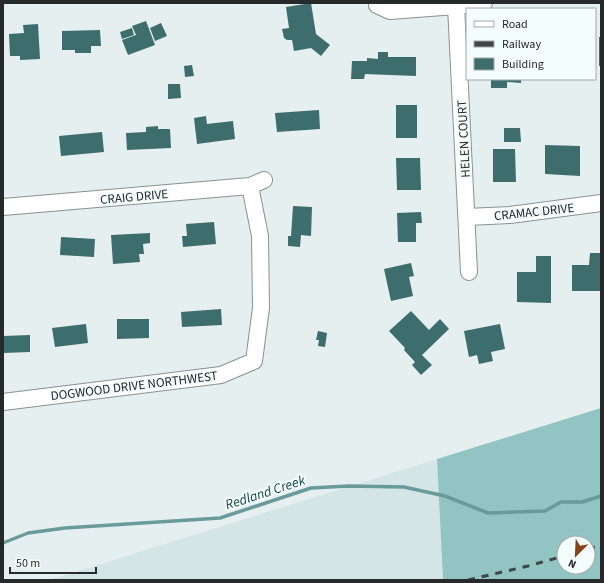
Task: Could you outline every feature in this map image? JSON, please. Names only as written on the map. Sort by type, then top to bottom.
[{"type":"street","points":[[377,3],[390,11],[484,3]]},
{"type":"street","name":"HELEN COURT","points":[[456,6],[469,272]]},
{"type":"street","name":"CRAIG DRIVE","points":[[3,207],[257,183]]},
{"type":"street","name":"DOGWOOD DRIVE NORTHWEST","points":[[3,402],[221,374],[254,361],[261,308],[260,236],[257,183]]},
{"type":"street","name":"CRAMAC DRIVE","points":[[467,217],[510,215],[601,203]]},
{"type":"shaded area","points":[[601,408],[601,580],[443,580],[437,459]]},
{"type":"shaded area","points":[[437,459],[443,580],[49,580],[213,529]]},
{"type":"building","points":[[311,3],[316,34],[330,45],[321,56],[311,48],[294,51],[292,40],[287,40],[284,38],[282,29],[289,28],[286,7]]},
{"type":"building","points":[[146,21],[155,45],[128,55],[122,40],[136,35],[132,26]]},
{"type":"building","points":[[161,23],[167,36],[155,41],[150,28]]},
{"type":"building","points":[[38,24],[40,59],[20,60],[20,56],[10,56],[9,34],[24,33],[23,25]]},
{"type":"building","points":[[132,28],[134,35],[122,39],[120,32]]},
{"type":"building","points":[[100,30],[101,46],[91,46],[91,53],[75,53],[75,50],[62,50],[62,31]]},
{"type":"building","points":[[599,37],[601,37],[601,66],[599,66]]},
{"type":"building","points":[[378,52],[388,52],[388,57],[416,57],[416,76],[365,74],[364,79],[351,79],[352,61],[367,61],[367,58],[378,59]]},
{"type":"building","points":[[192,65],[194,76],[185,77],[184,66]]},
{"type":"building","points":[[491,80],[521,80],[521,83],[507,82],[507,88],[491,88]]},
{"type":"building","points":[[168,84],[180,84],[181,98],[168,99]]},
{"type":"building","points":[[396,105],[417,105],[417,138],[396,138]]},
{"type":"building","points":[[319,110],[320,129],[277,132],[275,113]]},
{"type":"building","points":[[206,116],[207,124],[233,121],[235,139],[197,144],[194,118]]},
{"type":"building","points":[[158,126],[158,129],[170,129],[171,148],[127,150],[126,133],[146,132],[146,127]]},
{"type":"building","points":[[504,128],[520,128],[521,142],[504,142]]},
{"type":"building","points":[[102,132],[104,152],[61,156],[59,136]]},
{"type":"building","points":[[545,145],[580,146],[580,176],[545,174]]},
{"type":"building","points":[[493,149],[515,149],[516,182],[493,182]]},
{"type":"building","points":[[396,158],[420,158],[421,190],[397,190]]},
{"type":"building","points":[[293,206],[312,207],[311,236],[301,235],[300,247],[288,246],[288,236],[291,236]]},
{"type":"building","points":[[421,212],[422,223],[416,223],[416,242],[398,242],[397,213]]},
{"type":"building","points":[[214,222],[216,244],[183,247],[182,236],[187,236],[186,224]]},
{"type":"building","points":[[150,233],[150,243],[143,244],[144,254],[139,254],[140,262],[113,264],[111,235]]},
{"type":"building","points":[[61,237],[95,239],[94,257],[60,255]]},
{"type":"building","points":[[590,253],[601,253],[601,291],[572,291],[572,265],[589,265]]},
{"type":"building","points":[[536,256],[551,256],[551,303],[517,302],[517,272],[536,272]]},
{"type":"building","points":[[411,263],[414,276],[409,277],[413,296],[391,301],[384,269]]},
{"type":"building","points":[[221,309],[222,325],[182,327],[181,312]]},
{"type":"building","points":[[411,311],[429,330],[440,319],[449,329],[422,355],[432,365],[421,375],[412,365],[415,362],[404,350],[405,348],[389,331]]},
{"type":"building","points":[[117,319],[149,319],[149,338],[117,339]]},
{"type":"building","points":[[86,324],[88,343],[55,347],[52,328]]},
{"type":"building","points":[[500,324],[505,349],[491,352],[493,361],[479,364],[477,355],[469,357],[464,331]]},
{"type":"building","points":[[318,331],[327,333],[325,347],[318,346],[319,340],[316,340]]},
{"type":"building","points":[[30,335],[30,352],[3,353],[3,336]]},
{"type":"waterway","name":"Redland Creek","points":[[3,543],[28,533],[65,528],[220,518],[311,488],[349,486],[404,487],[445,496],[488,513],[545,511],[561,502],[582,502],[601,496]]},
{"type":"railway","points":[[596,547],[601,545]]},
{"type":"railway","points":[[468,580],[556,558]]}]
